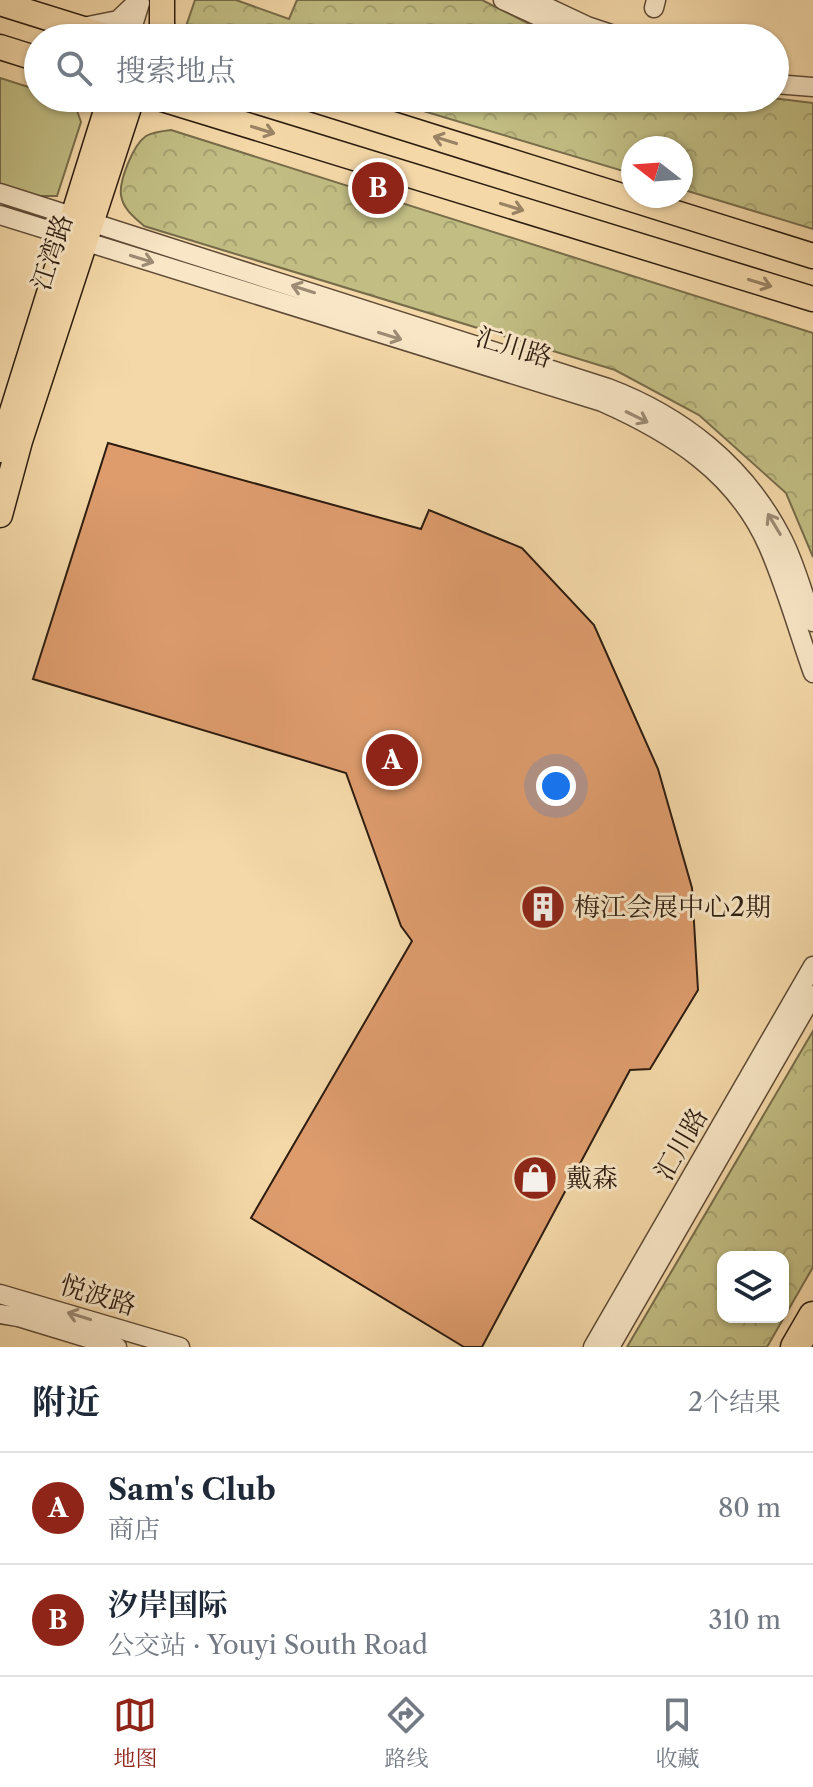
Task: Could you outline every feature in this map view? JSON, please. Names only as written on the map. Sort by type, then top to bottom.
[{"type":"highway","points":[[795,1347],[813,1316]]},
{"type":"main road","points":[[162,0],[162,24]]},
{"type":"main road","points":[[0,3],[60,24]]},
{"type":"main road","points":[[0,47],[24,55]]},
{"type":"main road","points":[[96,112],[106,145]]},
{"type":"main road","name":"江湾路","points":[[106,145],[109,112]]},
{"type":"main road","points":[[106,145],[117,112]]},
{"type":"main road","name":"江湾路","points":[[0,515],[79,228],[106,145],[124,112]]},
{"type":"main road","points":[[211,112],[813,299]]},
{"type":"main road","points":[[354,112],[813,256]]},
{"type":"main road","name":"江湾路","points":[[0,450],[7,403],[79,228]]},
{"type":"street","points":[[108,24],[118,20],[141,0]]},
{"type":"street","points":[[133,24],[141,0]]},
{"type":"street","points":[[140,24],[141,0]]},
{"type":"street","points":[[154,24],[162,0]]},
{"type":"street","points":[[503,0],[557,24]]},
{"type":"street","points":[[532,0],[583,24]]},
{"type":"street","points":[[789,73],[813,75]]},
{"type":"street","points":[[789,85],[813,87]]},
{"type":"street","points":[[0,193],[79,228]]},
{"type":"street","points":[[0,215],[79,228]]},
{"type":"street","name":"汇川路","points":[[79,228],[608,388],[667,414],[700,438],[761,501],[783,538],[813,622]]},
{"type":"street","name":"汇川路","points":[[79,228],[602,402],[656,427],[699,456],[748,511],[768,545],[813,673]]},
{"type":"street","name":"汇川路","points":[[593,1347],[813,966]]},
{"type":"street","name":"汇川路","points":[[610,1347],[813,995]]},
{"type":"street","name":"悦波路","points":[[0,1294],[180,1347]]},
{"type":"street","name":"悦波路","points":[[0,1314],[117,1347]]},
{"type":"green space","points":[[195,0],[236,0],[289,19],[297,0],[482,0],[529,24],[187,24]]},
{"type":"green space","points":[[0,78],[24,86],[24,112],[77,112],[81,122],[57,196],[34,196],[0,186]]},
{"type":"green space","points":[[789,100],[813,103],[813,229],[693,193],[693,136],[621,136],[621,170],[427,112],[789,112]]},
{"type":"green space","points":[[171,130],[813,333],[813,557],[786,493],[699,415],[615,370],[144,226],[122,200],[125,173],[136,147],[146,136]]},
{"type":"green space","points":[[813,1031],[813,1267],[789,1309],[789,1251],[717,1251],[717,1323],[781,1323],[767,1347],[627,1347]]},
{"type":"building","name":"梅江会展中心2期","points":[[108,443],[421,529],[429,510],[522,548],[594,625],[658,769],[692,888],[698,990],[650,1069],[630,1070],[482,1347],[464,1347],[251,1218],[412,941],[401,926],[346,773],[33,679]]},
{"type":"place","name":"汐岸国际","points":[[378,188]]},
{"type":"place","name":"Sam's Club","points":[[392,760]]},
{"type":"place","name":"梅江会展中心2期","points":[[543,907]]},
{"type":"place","name":"戴森","points":[[535,1178]]}]
